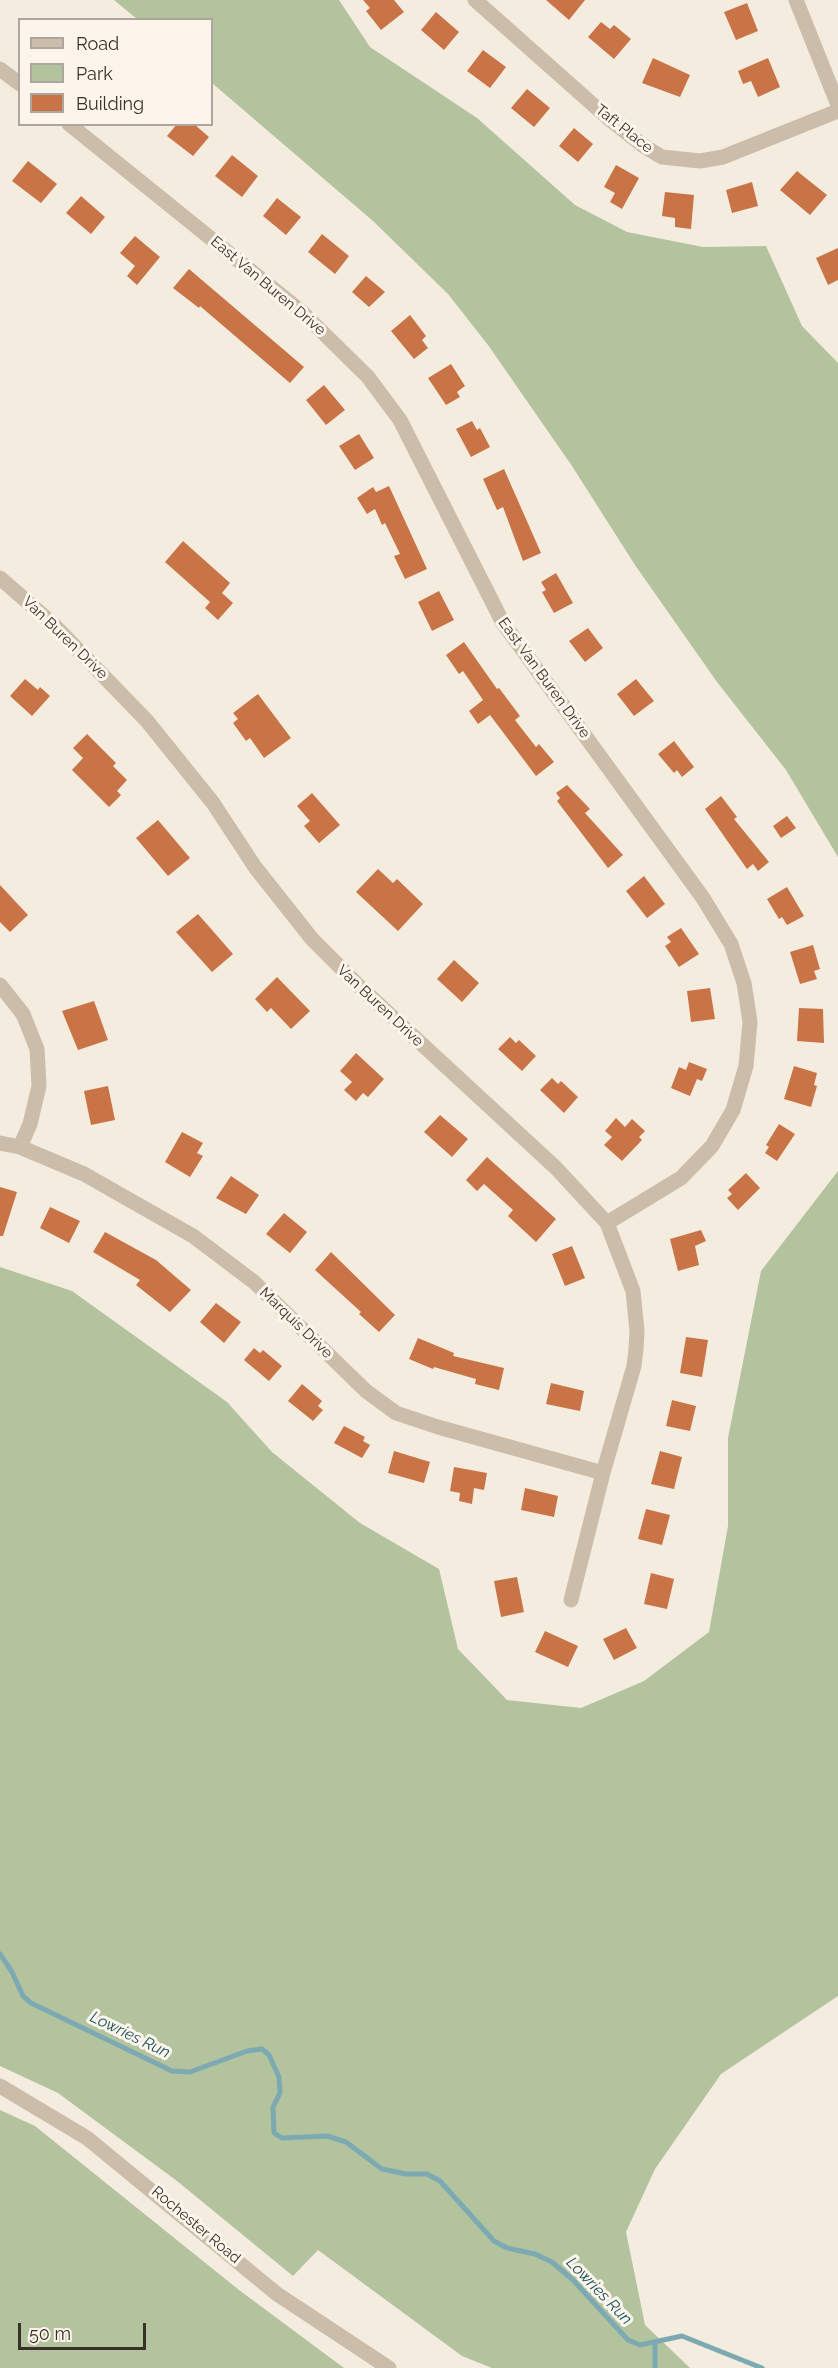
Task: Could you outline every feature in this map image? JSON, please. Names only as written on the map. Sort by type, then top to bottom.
[{"type":"street","name":"Taft Place","points":[[475,0],[608,118],[645,147],[663,157],[700,161],[723,157],[838,111]]},
{"type":"street","points":[[796,0],[838,105]]},
{"type":"street","points":[[0,69],[18,82]]},
{"type":"street","name":"East Van Buren Drive","points":[[71,126],[302,312],[369,377],[400,420],[503,623],[703,898],[731,944],[744,983],[750,1022],[746,1066],[733,1110],[712,1146],[681,1178],[607,1222]]},
{"type":"street","name":"Van Buren Drive","points":[[0,578],[54,625],[147,721],[213,803],[255,867],[312,939],[360,987],[563,1175],[607,1222],[633,1291],[637,1331],[634,1366],[603,1473]]},
{"type":"street","points":[[0,985],[23,1014],[37,1049],[39,1086],[30,1124],[20,1147]]},
{"type":"street","name":"Marquis Drive","points":[[0,1143],[20,1147],[84,1174],[193,1236],[254,1282],[366,1391],[396,1413],[603,1473]]},
{"type":"street","points":[[571,1600],[603,1473]]},
{"type":"street","name":"Rochester Road","points":[[0,2086],[87,2138],[277,2294],[389,2368]]},
{"type":"green space","points":[[114,0],[339,0],[370,47],[477,118],[575,205],[627,232],[703,247],[766,246],[802,326],[838,363],[838,857],[786,770],[717,682],[635,565],[572,466],[488,345],[448,294],[373,221],[213,84],[213,18],[136,18]]},
{"type":"green space","points":[[838,1171],[838,1996],[721,2074],[655,2169],[626,2232],[645,2325],[690,2368],[492,2368],[462,2356],[318,2250],[293,2276],[177,2181],[58,2093],[0,2066],[0,1267],[72,1291],[227,1402],[272,1452],[360,1523],[439,1569],[458,1649],[507,1700],[581,1708],[644,1681],[709,1632],[728,1526],[728,1438],[761,1271]]},
{"type":"green space","points":[[0,2110],[35,2126],[239,2290],[344,2368],[0,2368]]},
{"type":"building","points":[[363,0],[394,0],[404,12],[381,30],[366,11],[370,8]]},
{"type":"building","points":[[546,0],[585,0],[569,20]]},
{"type":"building","points":[[747,3],[758,31],[736,40],[724,12]]},
{"type":"building","points":[[436,12],[459,32],[444,50],[421,30]]},
{"type":"building","points":[[601,22],[610,29],[614,25],[631,39],[614,59],[588,37]]},
{"type":"building","points":[[483,50],[506,67],[490,88],[467,71]]},
{"type":"building","points":[[653,58],[690,75],[680,97],[642,83]]},
{"type":"building","points":[[768,58],[780,87],[758,97],[751,81],[743,84],[738,71]]},
{"type":"building","points":[[527,89],[550,108],[534,127],[511,108]]},
{"type":"building","points":[[175,126],[196,126],[209,137],[193,156],[167,136]]},
{"type":"building","points":[[574,128],[593,144],[578,162],[559,146]]},
{"type":"building","points":[[232,155],[258,176],[242,197],[215,176]]},
{"type":"building","points":[[28,161],[57,184],[41,203],[12,181]]},
{"type":"building","points":[[616,165],[639,178],[622,209],[610,202],[615,193],[604,187]]},
{"type":"building","points":[[797,171],[827,195],[810,215],[780,190]]},
{"type":"building","points":[[752,182],[758,206],[732,213],[726,190]]},
{"type":"building","points":[[665,192],[694,195],[691,229],[675,227],[675,218],[662,216]]},
{"type":"building","points":[[81,196],[105,217],[91,234],[66,213]]},
{"type":"building","points":[[277,198],[301,217],[286,235],[263,216]]},
{"type":"building","points":[[322,234],[349,256],[335,274],[308,252]]},
{"type":"building","points":[[135,236],[160,257],[137,285],[127,276],[135,266],[120,253]]},
{"type":"building","points":[[838,248],[838,280],[828,285],[816,258]]},
{"type":"building","points":[[189,269],[304,367],[290,383],[200,306],[199,308],[173,288]]},
{"type":"building","points":[[366,276],[385,292],[369,307],[352,292]]},
{"type":"building","points":[[410,315],[426,336],[422,340],[428,348],[414,359],[391,331]]},
{"type":"building","points":[[451,364],[465,386],[457,392],[460,397],[446,405],[428,378]]},
{"type":"building","points":[[324,385],[345,410],[326,425],[306,400]]},
{"type":"building","points":[[472,421],[477,430],[480,428],[490,447],[471,457],[456,429]]},
{"type":"building","points":[[359,434],[374,458],[355,470],[339,446]]},
{"type":"building","points":[[504,469],[541,553],[523,561],[503,507],[497,510],[483,479]]},
{"type":"building","points":[[389,486],[427,569],[405,579],[394,556],[400,554],[385,523],[382,525],[375,509],[367,514],[357,498],[373,487],[376,492]]},
{"type":"building","points":[[183,541],[230,583],[222,593],[233,603],[218,620],[205,608],[210,602],[165,562]]},
{"type":"building","points":[[556,573],[573,603],[554,613],[542,592],[546,590],[541,582]]},
{"type":"building","points":[[439,591],[454,620],[432,631],[418,602]]},
{"type":"building","points":[[588,628],[603,648],[585,662],[569,641]]},
{"type":"building","points":[[464,642],[497,689],[499,688],[520,716],[515,720],[536,747],[539,744],[554,762],[536,776],[490,715],[478,724],[469,711],[483,700],[463,671],[459,674],[446,655]]},
{"type":"building","points":[[25,679],[38,690],[40,687],[50,696],[32,716],[10,696]]},
{"type":"building","points":[[636,679],[654,701],[634,716],[617,694]]},
{"type":"building","points":[[258,694],[291,738],[264,758],[250,738],[246,741],[233,723],[238,719],[233,713]]},
{"type":"building","points":[[87,734],[116,763],[113,766],[127,780],[117,791],[121,795],[109,807],[72,770],[83,758],[73,748]]},
{"type":"building","points":[[674,741],[694,767],[682,777],[677,770],[674,773],[658,754]]},
{"type":"building","points":[[567,785],[590,809],[585,813],[623,855],[608,868],[557,801],[560,798],[556,793]]},
{"type":"building","points":[[312,793],[340,825],[319,843],[304,826],[310,821],[297,806]]},
{"type":"building","points":[[721,796],[737,817],[734,819],[769,862],[758,871],[753,864],[747,869],[705,809]]},
{"type":"building","points":[[787,816],[796,828],[781,838],[773,826]]},
{"type":"building","points":[[158,820],[190,858],[168,876],[136,838]]},
{"type":"building","points":[[378,869],[393,883],[397,879],[423,904],[398,931],[356,892]]},
{"type":"building","points":[[644,876],[665,904],[647,918],[626,891]]},
{"type":"building","points":[[0,885],[28,915],[10,932],[0,922]]},
{"type":"building","points":[[787,887],[804,916],[787,925],[782,917],[779,919],[767,899]]},
{"type":"building","points":[[198,914],[233,954],[212,972],[176,932]]},
{"type":"building","points":[[681,928],[699,954],[679,967],[665,946],[671,942],[667,937]]},
{"type":"building","points":[[813,945],[820,969],[814,971],[817,979],[800,984],[790,952]]},
{"type":"building","points":[[454,960],[479,983],[462,1002],[437,979]]},
{"type":"building","points":[[277,977],[310,1011],[291,1029],[271,1008],[267,1012],[255,999]]},
{"type":"building","points":[[710,988],[715,1019],[691,1022],[687,991]]},
{"type":"building","points":[[94,1001],[108,1040],[78,1050],[62,1011]]},
{"type":"building","points":[[799,1008],[823,1009],[824,1043],[797,1041]]},
{"type":"building","points":[[510,1037],[516,1043],[519,1040],[536,1056],[522,1071],[498,1049]]},
{"type":"building","points":[[356,1053],[384,1079],[368,1097],[363,1093],[356,1101],[344,1090],[352,1082],[340,1071]]},
{"type":"building","points":[[689,1062],[707,1069],[702,1081],[697,1079],[690,1096],[671,1088],[679,1067],[686,1070]]},
{"type":"building","points":[[794,1066],[817,1073],[814,1085],[817,1086],[811,1107],[784,1099]]},
{"type":"building","points":[[552,1078],[558,1084],[561,1081],[578,1097],[564,1113],[540,1090]]},
{"type":"building","points":[[108,1086],[115,1120],[91,1125],[84,1091]]},
{"type":"building","points":[[440,1115],[468,1139],[452,1157],[424,1132]]},
{"type":"building","points":[[616,1118],[625,1127],[632,1119],[645,1131],[639,1137],[642,1140],[622,1161],[604,1145],[612,1137],[605,1131]]},
{"type":"building","points":[[779,1124],[795,1134],[777,1161],[765,1153],[769,1147],[766,1145]]},
{"type":"building","points":[[182,1132],[203,1143],[197,1153],[203,1156],[190,1177],[165,1162]]},
{"type":"building","points":[[487,1157],[556,1219],[536,1242],[508,1216],[513,1210],[484,1184],[477,1191],[466,1180]]},
{"type":"building","points":[[746,1173],[760,1188],[738,1210],[727,1198],[732,1194],[728,1190]]},
{"type":"building","points":[[231,1176],[259,1195],[246,1214],[216,1198]]},
{"type":"building","points":[[0,1187],[17,1192],[3,1236],[0,1236]]},
{"type":"building","points":[[50,1207],[80,1221],[69,1243],[40,1228]]},
{"type":"building","points":[[284,1213],[307,1232],[290,1253],[266,1234]]},
{"type":"building","points":[[701,1230],[706,1241],[695,1246],[699,1265],[678,1271],[670,1239]]},
{"type":"building","points":[[105,1232],[156,1260],[191,1290],[170,1312],[136,1285],[140,1280],[93,1252]]},
{"type":"building","points":[[572,1246],[585,1278],[565,1286],[552,1254]]},
{"type":"building","points":[[331,1252],[395,1315],[379,1332],[359,1314],[361,1312],[315,1270]]},
{"type":"building","points":[[216,1303],[241,1322],[224,1343],[200,1322]]},
{"type":"building","points":[[686,1337],[708,1340],[702,1377],[680,1373]]},
{"type":"building","points":[[418,1338],[454,1353],[453,1356],[504,1368],[499,1390],[475,1384],[476,1379],[434,1367],[433,1369],[409,1359]]},
{"type":"building","points":[[254,1348],[260,1353],[263,1350],[282,1366],[269,1381],[244,1360]]},
{"type":"building","points":[[551,1383],[584,1391],[580,1411],[546,1404]]},
{"type":"building","points":[[302,1384],[322,1401],[318,1406],[323,1410],[313,1421],[288,1401]]},
{"type":"building","points":[[672,1400],[696,1406],[690,1431],[666,1426]]},
{"type":"building","points":[[344,1426],[365,1437],[363,1441],[370,1445],[362,1458],[334,1443]]},
{"type":"building","points":[[394,1451],[430,1462],[424,1483],[388,1473]]},
{"type":"building","points":[[660,1451],[682,1457],[674,1489],[651,1484]]},
{"type":"building","points":[[454,1467],[487,1473],[484,1490],[474,1488],[472,1504],[459,1501],[460,1493],[450,1491]]},
{"type":"building","points":[[525,1488],[558,1496],[554,1517],[521,1510]]},
{"type":"building","points":[[646,1509],[670,1515],[662,1545],[638,1539]]},
{"type":"building","points":[[651,1573],[674,1579],[667,1609],[644,1604]]},
{"type":"building","points":[[517,1577],[524,1612],[501,1617],[494,1581]]},
{"type":"building","points":[[626,1628],[637,1648],[614,1660],[603,1639]]},
{"type":"building","points":[[545,1631],[578,1646],[568,1667],[535,1652]]},
{"type":"waterway","name":"Lowries Run","points":[[0,1954],[12,1972],[23,1996],[31,2003],[172,2071],[190,2072],[247,2051],[262,2049],[269,2055],[279,2077],[280,2093],[273,2107],[274,2133],[282,2138],[327,2136],[346,2142],[382,2169],[406,2174],[427,2174],[440,2181],[494,2241],[507,2248],[535,2254],[552,2262],[573,2280],[628,2340],[640,2345],[682,2336],[762,2368]]},
{"type":"waterway","points":[[655,2343],[655,2368]]}]
